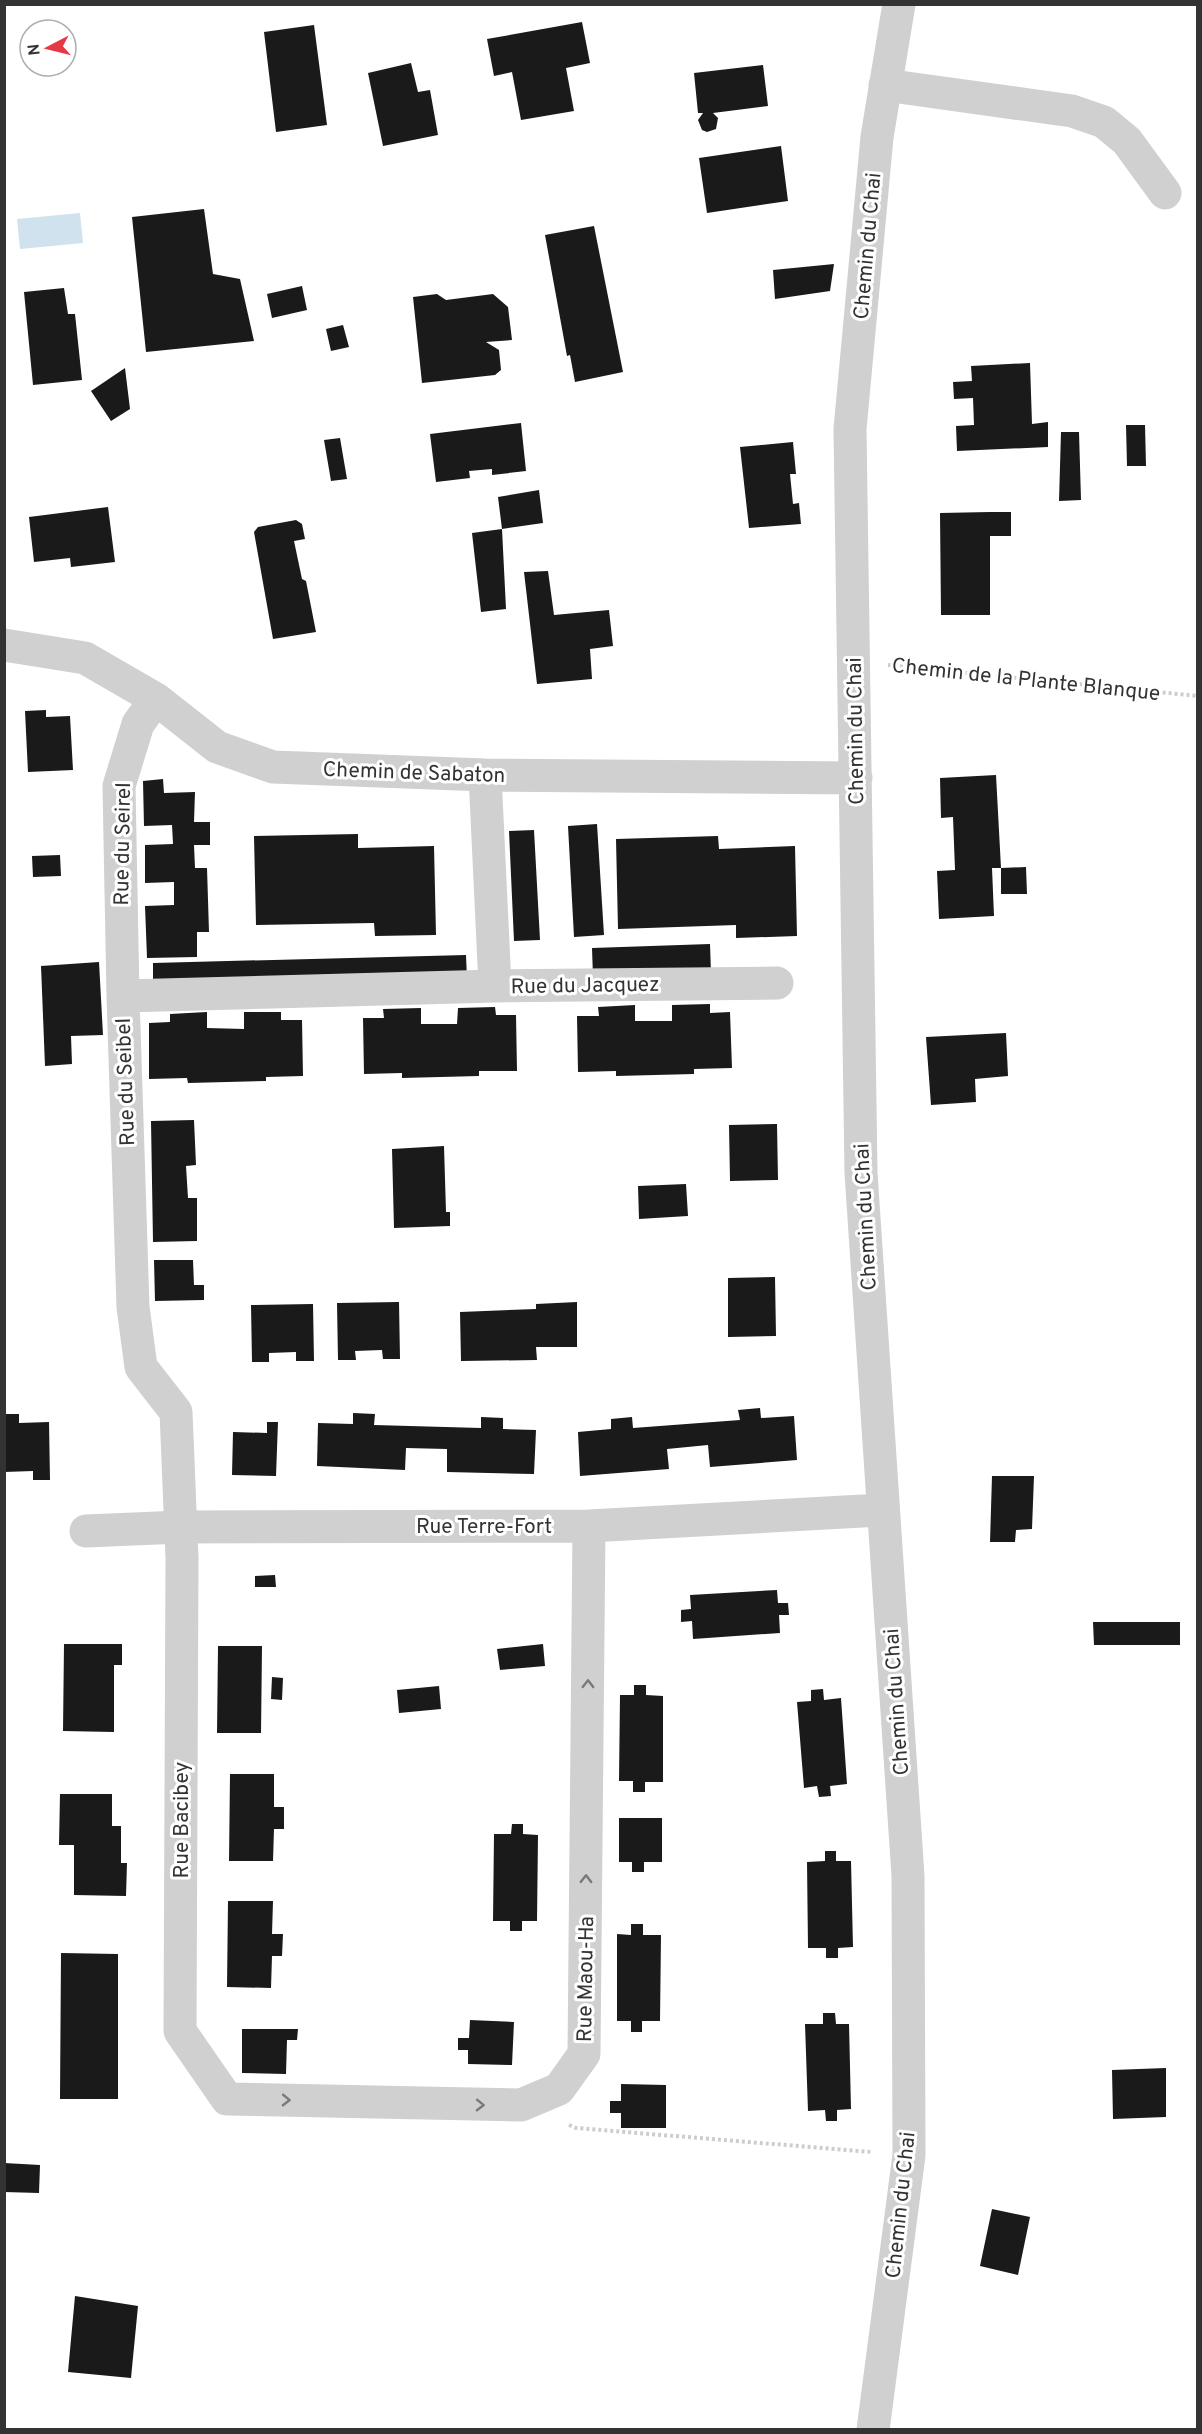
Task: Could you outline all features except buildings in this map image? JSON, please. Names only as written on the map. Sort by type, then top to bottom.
[{"type":"street","name":"Chemin du Chai","points":[[873,2430],[909,2155],[908,1876],[881,1510],[861,1173],[850,429],[877,137],[899,4]]},
{"type":"street","points":[[885,85],[1072,111],[1104,122],[1127,141],[1165,193]]},
{"type":"street","name":"Chemin de Sabaton","points":[[4,645],[85,658],[156,699],[217,747],[273,767],[485,775],[856,778]]},
{"type":"street","name":"Rue du Seirel","points":[[123,996],[119,786],[138,724],[156,699]]},
{"type":"street","name":"Rue du Jacquez","points":[[485,775],[495,986],[777,983]]},
{"type":"street","name":"Rue du Seibel","points":[[181,1527],[176,1412],[141,1367],[133,1307],[123,996],[495,986]]},
{"type":"street","name":"Rue Terre-Fort","points":[[86,1531],[181,1527],[589,1526],[881,1510]]},
{"type":"street","name":"Rue Maou-Ha","points":[[227,2099],[521,2106],[559,2089],[584,2054],[589,1526]]},
{"type":"street","name":"Rue Bacibey","points":[[181,1527],[180,2031],[227,2099]]},
{"type":"path","name":"Chemin de la Plante Blanque","points":[[854,661],[1197,696]]},
{"type":"path","points":[[521,2106],[576,2128],[909,2155]]},
{"type":"water","points":[[80,213],[83,243],[20,249],[17,219]]}]
